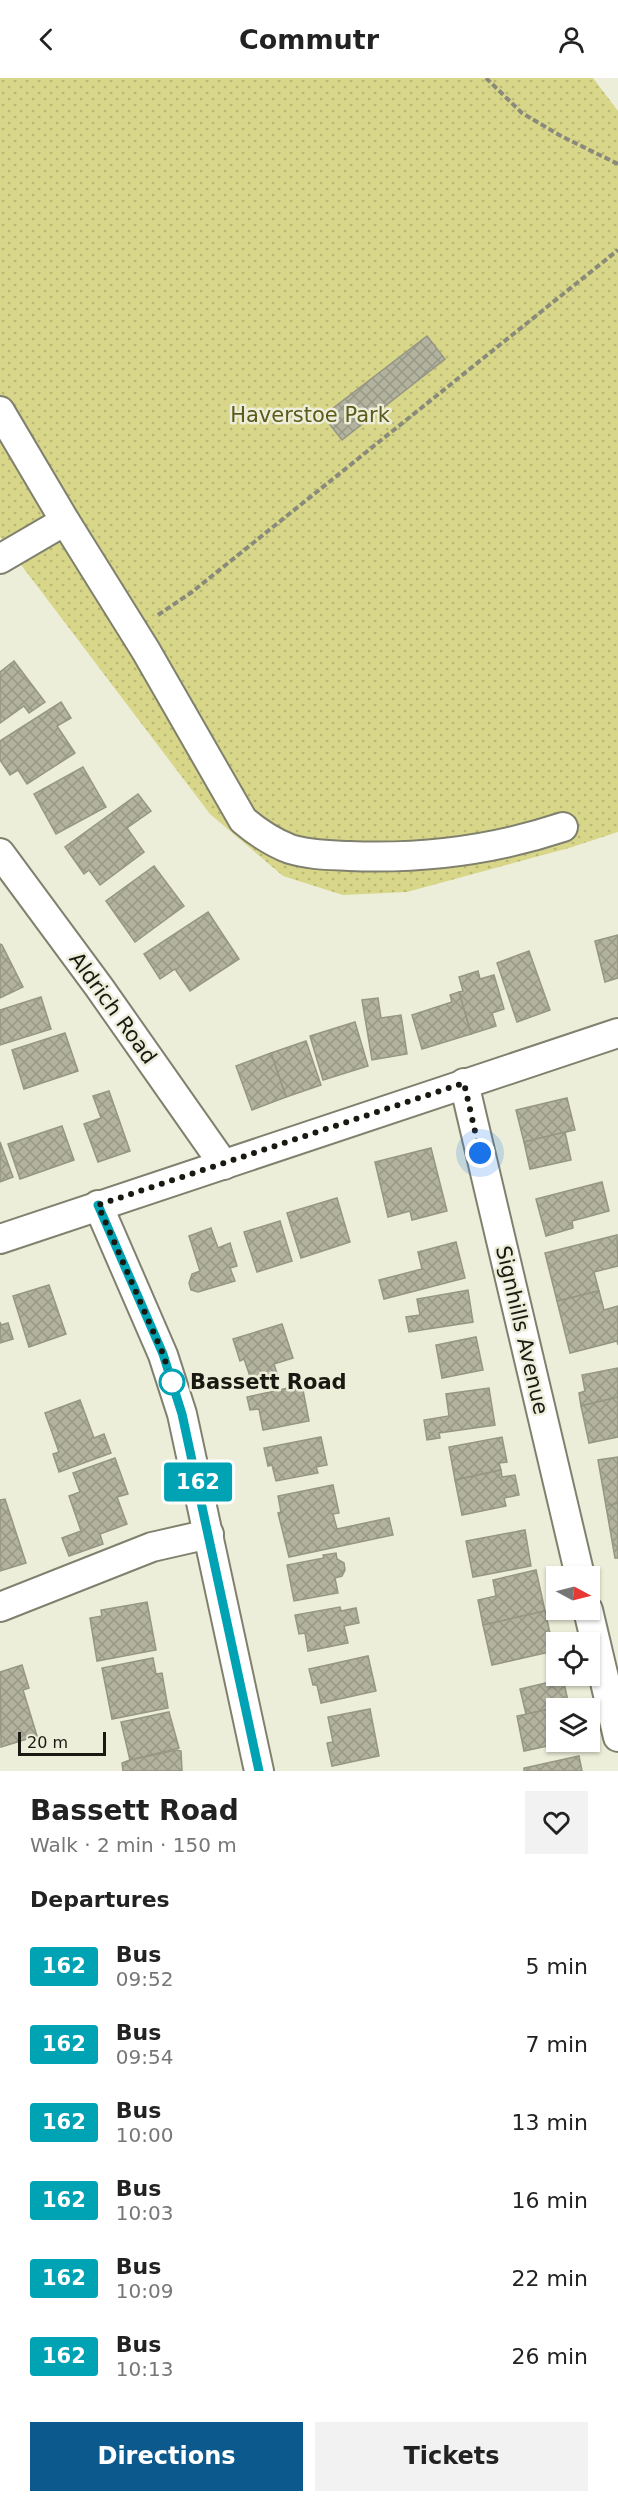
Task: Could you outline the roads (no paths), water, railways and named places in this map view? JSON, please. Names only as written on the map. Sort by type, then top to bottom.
[{"type":"street","points":[[0,411],[65,521],[135,631],[243,820],[264,837],[291,849],[318,855],[388,858],[455,852],[530,838],[563,827]]},
{"type":"street","points":[[0,559],[65,521]]},
{"type":"street","name":"Aldrich Road","points":[[0,853],[99,987],[224,1165]]},
{"type":"street","points":[[0,1239],[618,1033]]},
{"type":"street","name":"Signhills Avenue","points":[[464,1083],[578,1566]]},
{"type":"street","points":[[98,1205],[163,1354],[182,1414],[259,1771]]},
{"type":"street","points":[[0,1607],[152,1547],[209,1534]]},
{"type":"street","points":[[590,1620],[618,1737]]},
{"type":"place","name":"Bassett Road","points":[[172,1382]]},
{"type":"park label","name":"Haverstoe Park","points":[[310,415]]}]
